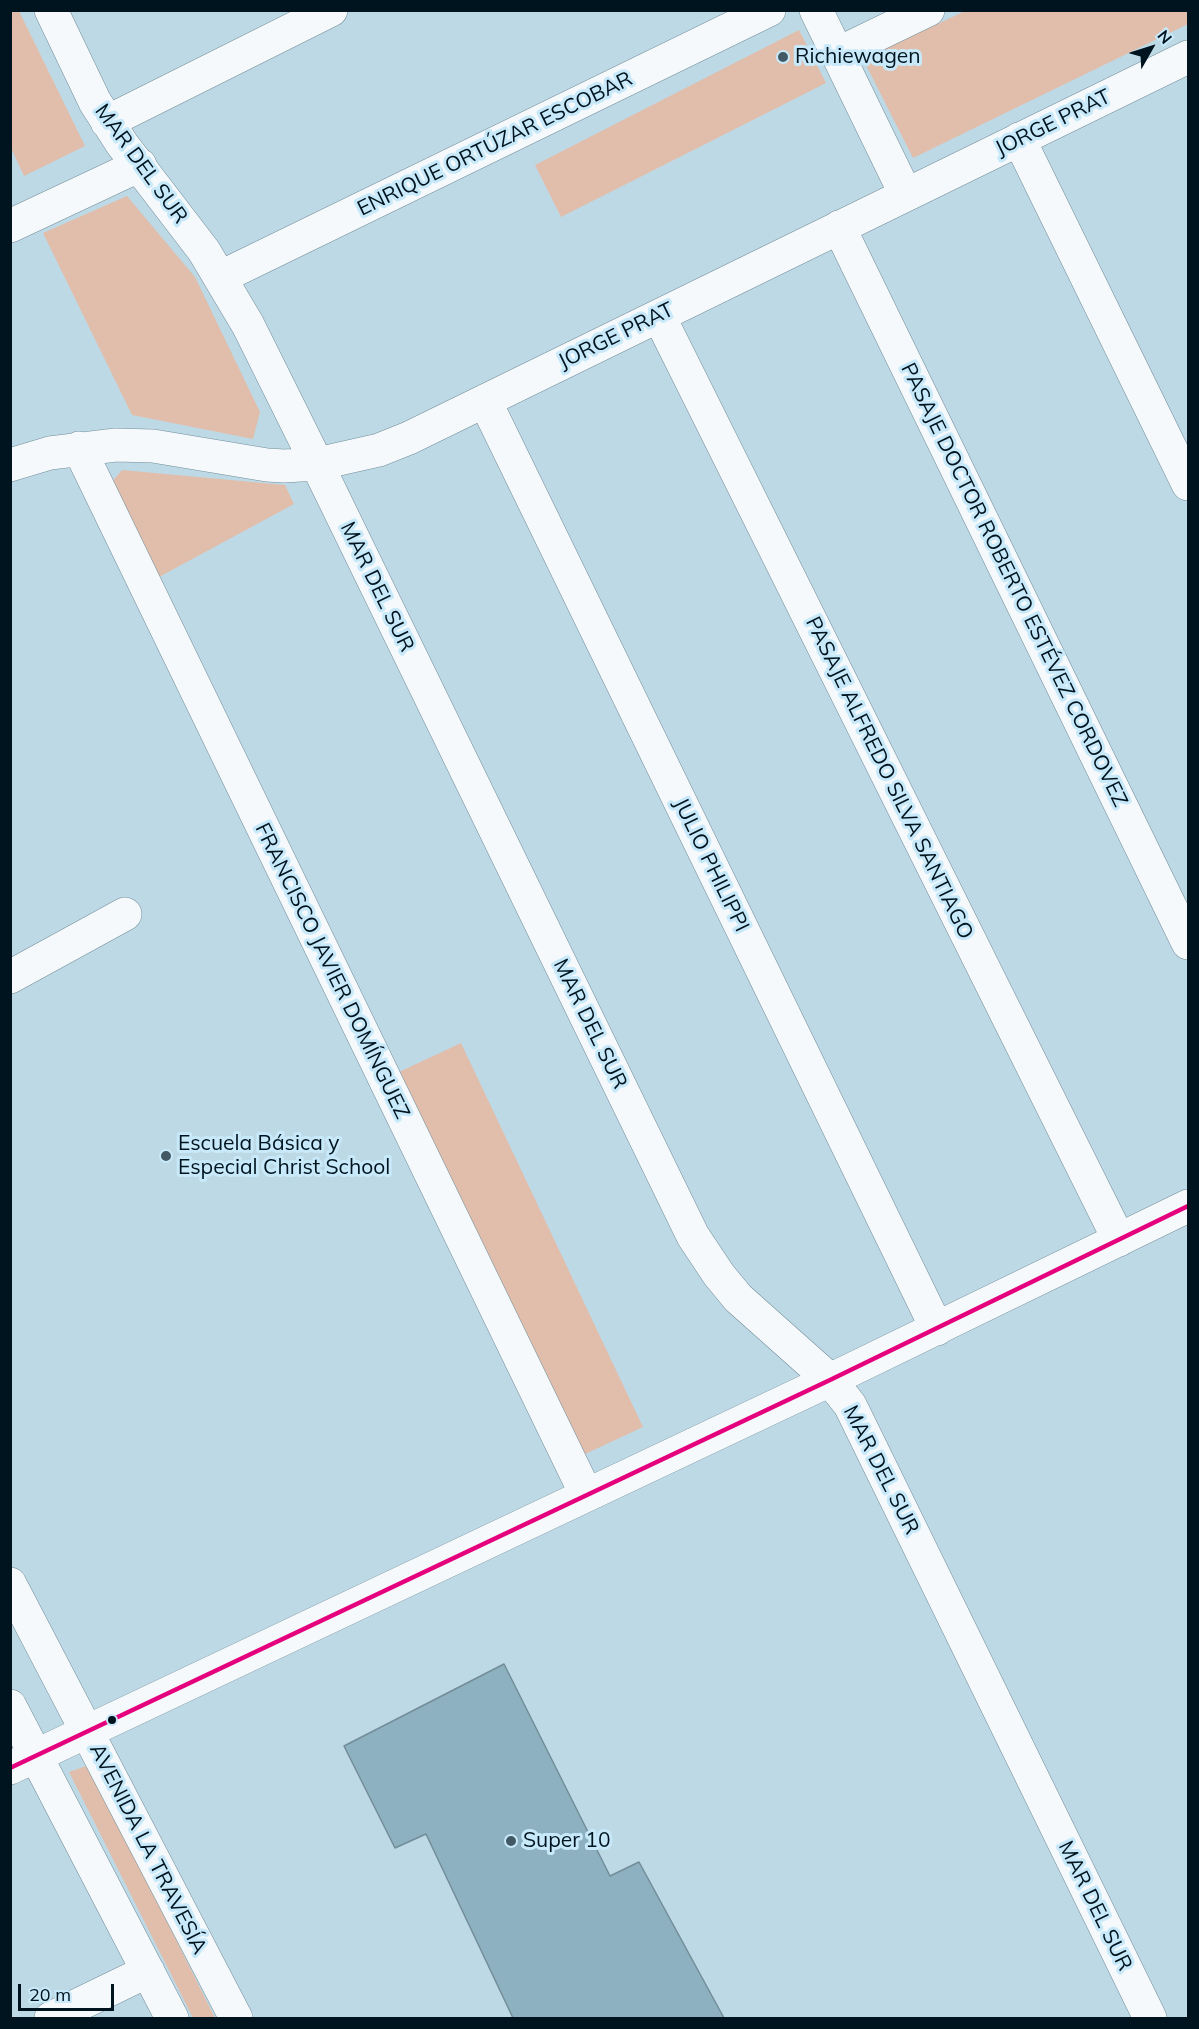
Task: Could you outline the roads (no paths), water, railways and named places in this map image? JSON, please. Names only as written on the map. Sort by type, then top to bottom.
[{"type":"street","name":"MAR DEL SUR","points":[[51,10],[84,83],[107,122],[221,277],[318,464],[693,1236],[719,1275],[738,1298],[831,1380],[850,1405],[1150,2019]]},
{"type":"street","points":[[107,122],[331,10]]},
{"type":"street","name":"ENRIQUE ORTÚZAR ESCOBAR","points":[[221,277],[769,10]]},
{"type":"street","points":[[816,10],[906,195]]},
{"type":"street","points":[[837,54],[928,10]]},
{"type":"street","name":"JORGE PRAT","points":[[10,465],[50,453],[116,445],[153,446],[267,465],[318,464],[379,450],[409,438],[1188,57]]},
{"type":"street","points":[[1019,139],[1188,484]]},
{"type":"street","points":[[10,226],[140,165]]},
{"type":"street","name":"PASAJE DOCTOR ROBERTO ESTÉVEZ CORDOVEZ","points":[[839,228],[1188,943]]},
{"type":"street","name":"PASAJE ALFREDO SILVA SANTIAGO","points":[[659,316],[1119,1240]]},
{"type":"street","name":"JULIO PHILIPPI","points":[[485,401],[937,1329]]},
{"type":"street","name":"FRANCISCO JAVIER DOMÍNGUEZ","points":[[78,448],[586,1494]]},
{"type":"street","points":[[10,977],[125,914]]},
{"type":"street","points":[[23,1762],[831,1380],[1188,1206]]},
{"type":"street","name":"AVENIDA LA TRAVESÍA","points":[[10,1584],[236,2019]]},
{"type":"street","points":[[10,1706],[23,1762],[148,1971],[172,2019]]},
{"type":"street","points":[[51,2019],[148,1971]]},
{"type":"place","name":"Richiewagen","points":[[783,57]]},
{"type":"place","name":"Escuela Básica y Especial Christ School","points":[[166,1156]]},
{"type":"place","name":"Super 10","points":[[511,1841]]}]
